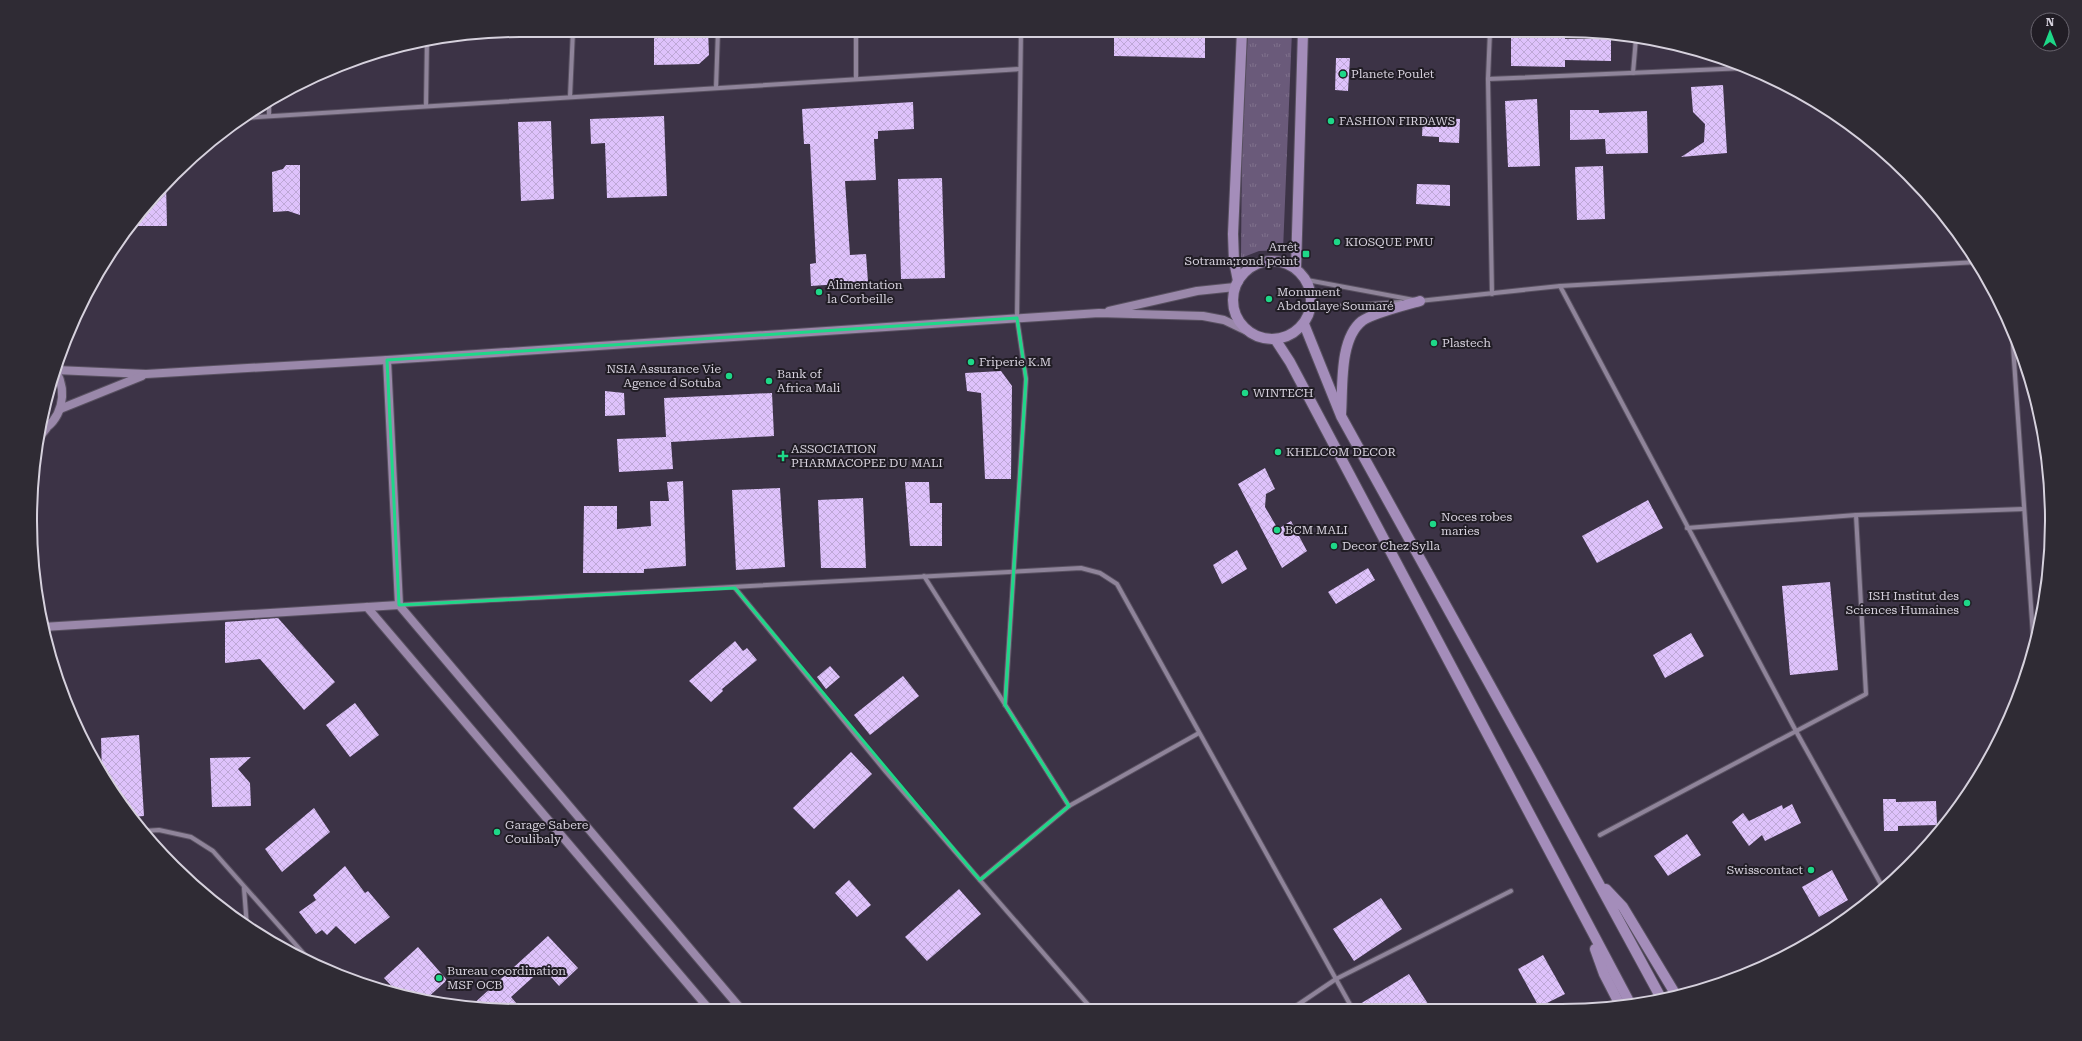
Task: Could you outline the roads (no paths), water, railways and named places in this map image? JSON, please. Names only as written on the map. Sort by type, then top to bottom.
[{"type":"main road","points":[[1236,284],[1248,269],[1264,262],[1280,261],[1296,268],[1307,280],[1311,291],[1311,308],[1304,324],[1294,333],[1275,340],[1265,339],[1249,332],[1240,322],[1234,311],[1233,299],[1236,284],[1233,234],[1242,37]]},
{"type":"main road","points":[[1296,268],[1303,37]]},
{"type":"main road","points":[[1341,416],[1344,359],[1353,331],[1363,320],[1420,301]]},
{"type":"main road","points":[[1304,324],[1341,416],[1659,994]]},
{"type":"main road","points":[[1275,340],[1290,362],[1628,1000]]},
{"type":"main road","points":[[1595,877],[1623,907],[1674,991]]},
{"type":"main road","points":[[1581,913],[1604,974],[1618,1001]]},
{"type":"street","points":[[570,97],[573,37]]},
{"type":"street","points":[[716,88],[718,37]]},
{"type":"street","points":[[856,37],[856,79]]},
{"type":"street","points":[[1005,705],[1026,379],[1017,318],[1021,37]]},
{"type":"street","points":[[1490,37],[1488,79],[1492,294]]},
{"type":"street","points":[[1633,73],[1636,43]]},
{"type":"street","points":[[426,106],[427,46]]},
{"type":"street","points":[[253,117],[1020,69]]},
{"type":"street","points":[[1488,79],[1732,69]]},
{"type":"street","points":[[269,116],[270,108]]},
{"type":"street","points":[[1311,308],[1420,301],[1560,286],[1970,262]]},
{"type":"street","points":[[1307,280],[1420,301]]},
{"type":"street","points":[[1099,313],[1166,296],[1236,284]]},
{"type":"street","points":[[1560,286],[1797,733],[1881,883]]},
{"type":"street","points":[[61,371],[146,374],[387,360],[1099,313],[1203,316],[1224,320],[1249,332]]},
{"type":"street","points":[[2013,349],[2033,630]]},
{"type":"street","points":[[387,360],[400,605],[737,1004]]},
{"type":"street","points":[[60,409],[146,374]]},
{"type":"street","points":[[45,429],[60,409],[62,389],[58,378]]},
{"type":"street","points":[[1687,528],[1856,515],[2024,510]]},
{"type":"street","points":[[1600,835],[1797,733],[1866,694],[1856,515]]},
{"type":"street","points":[[49,627],[400,605],[735,588],[924,576],[1081,568],[1100,573],[1117,584],[1350,1004]]},
{"type":"street","points":[[924,576],[1069,806]]},
{"type":"street","points":[[735,588],[886,772],[1088,1004]]},
{"type":"street","points":[[367,607],[705,1004]]},
{"type":"street","points":[[980,880],[1069,806],[1199,733]]},
{"type":"street","points":[[150,831],[159,830],[191,837],[213,851],[301,951]]},
{"type":"street","points":[[244,887],[246,919]]},
{"type":"street","points":[[1299,1004],[1336,979],[1511,891]]},
{"type":"place","name":"Planete Poulet","points":[[1343,74]]},
{"type":"place","name":"FASHION FIRDAWS","points":[[1331,121]]},
{"type":"place","name":"KIOSQUE PMU","points":[[1337,242]]},
{"type":"place","name":"Arrêt Sotrama;rond point","points":[[1306,254]]},
{"type":"place","name":"Alimentation la Corbeille","points":[[819,292]]},
{"type":"place","name":"Monument Abdoulaye Soumaré","points":[[1269,299]]},
{"type":"place","name":"Plastech","points":[[1434,343]]},
{"type":"place","name":"Friperie K.M","points":[[971,362]]},
{"type":"place","name":"NSIA Assurance Vie Agence d Sotuba","points":[[729,376]]},
{"type":"place","name":"Bank of Africa Mali","points":[[769,381]]},
{"type":"place","name":"WINTECH","points":[[1245,393]]},
{"type":"place","name":"KHELCOM DECOR","points":[[1278,452]]},
{"type":"place","name":"ASSOCIATION PHARMACOPEE DU MALI","points":[[783,456]]},
{"type":"place","name":"Noces robes maries","points":[[1433,524]]},
{"type":"place","name":"BCM MALI","points":[[1277,530]]},
{"type":"place","name":"Decor Chez Sylla","points":[[1334,546]]},
{"type":"place","name":"ISH Institut des Sciences Humaines","points":[[1967,603]]},
{"type":"place","name":"Garage Sabere Coulibaly","points":[[497,832]]},
{"type":"place","name":"Swisscontact","points":[[1811,870]]},
{"type":"place","name":"Bureau coordination MSF OCB","points":[[439,978]]}]
